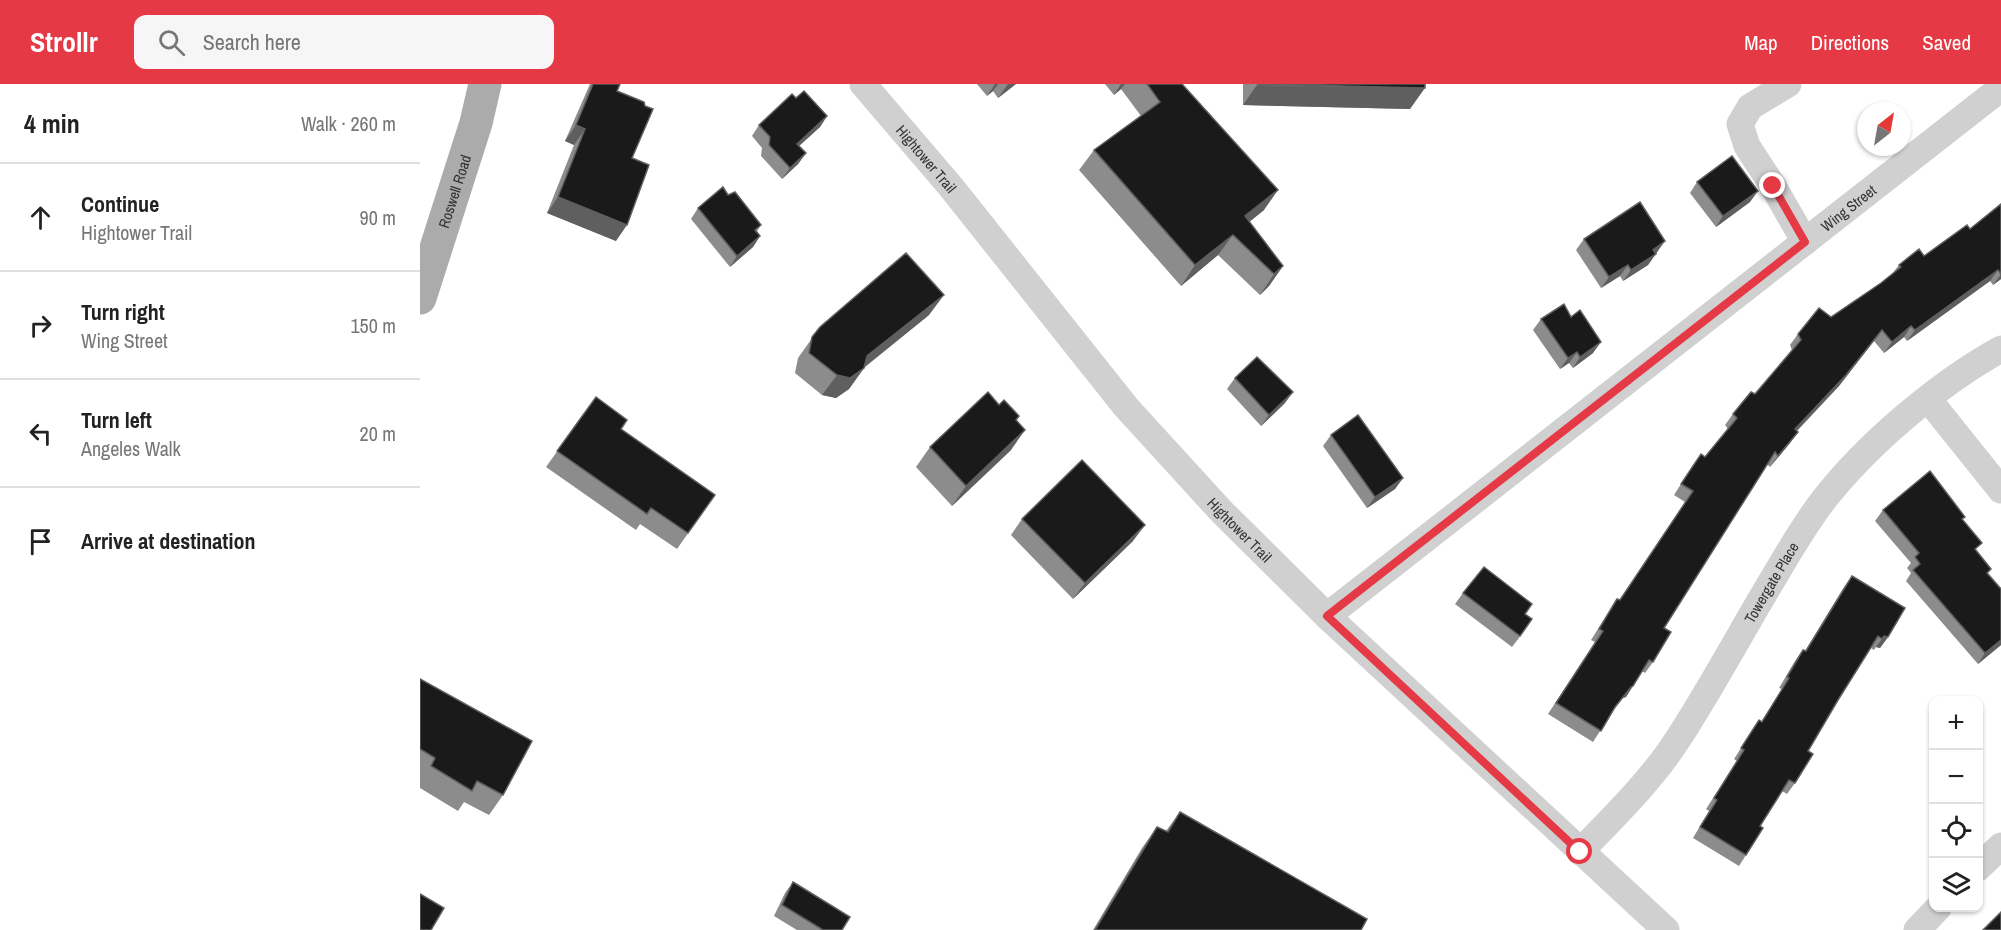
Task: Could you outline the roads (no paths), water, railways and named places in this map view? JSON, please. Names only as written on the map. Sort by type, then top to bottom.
[{"type":"main road","name":"Roswell Road","points":[[420,298],[470,141],[485,84]]},
{"type":"street","name":"Hightower Trail","points":[[863,84],[951,187],[1126,407],[1222,512],[1327,616],[1666,930]]},
{"type":"street","points":[[1788,84],[1750,107],[1740,124],[1747,146],[1805,242]]},
{"type":"street","name":"Wing Street","points":[[1327,616],[2001,88]]},
{"type":"street","name":"Towergate Place","points":[[1580,852],[1631,799],[1677,740],[1794,543],[1822,501],[1868,450],[1928,399],[1971,366],[2001,349]]},
{"type":"street","points":[[1928,399],[2001,490]]},
{"type":"street","points":[[1983,863],[2001,846]]},
{"type":"street","points":[[1917,930],[1934,912]]}]
